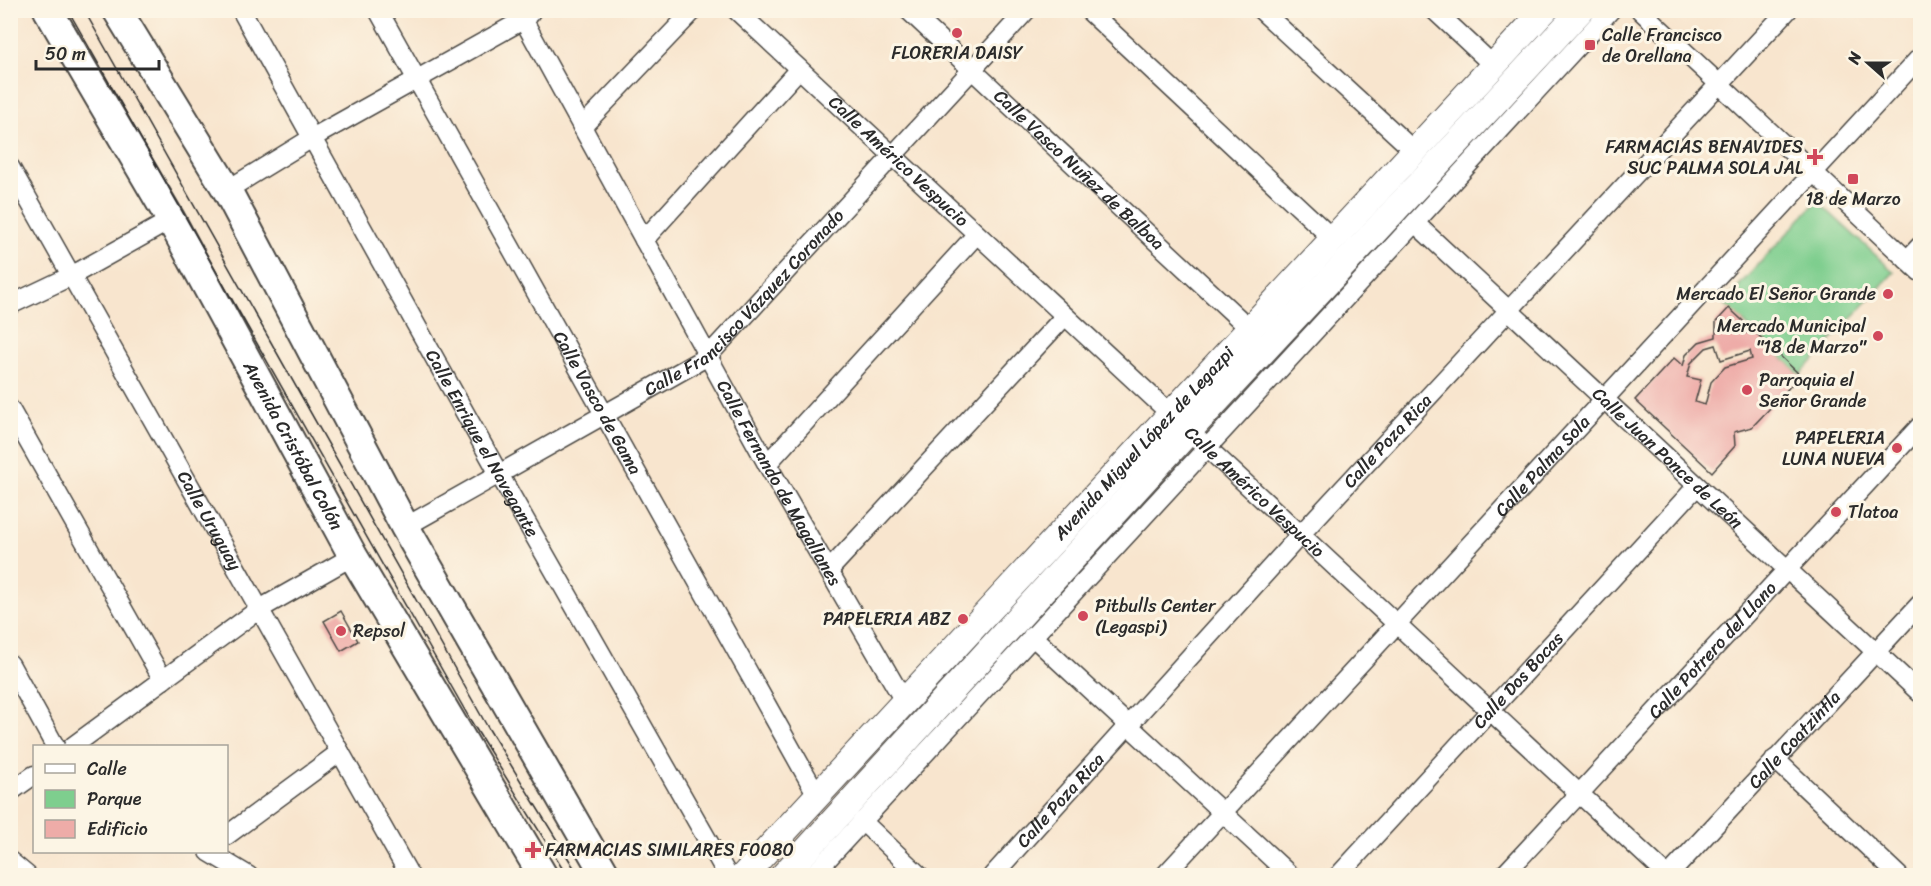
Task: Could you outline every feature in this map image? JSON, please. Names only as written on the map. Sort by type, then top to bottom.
[{"type":"main road","name":"Avenida Cristóbal Colón","points":[[48,10],[171,220],[353,556],[543,876]]},
{"type":"main road","points":[[117,10],[227,190],[405,527],[606,876]]},
{"type":"main road","name":"Avenida Miguel López de Legazpi","points":[[743,876],[903,701],[1188,432],[1250,328],[1545,10]]},
{"type":"main road","name":"Avenida Miguel López de Legazpi","points":[[783,876],[1188,432],[1581,10]]},
{"type":"street","name":"Calle Enrique el Navegante","points":[[241,10],[499,474],[728,876]]},
{"type":"street","name":"Calle Vasco de Gama","points":[[378,10],[817,795]]},
{"type":"street","points":[[582,127],[694,10]]},
{"type":"street","name":"Calle Américo Vespucio","points":[[736,10],[1300,536],[1491,709],[1668,876]]},
{"type":"street","name":"Calle Vasco Nuñez de Balboa","points":[[908,10],[1250,328]]},
{"type":"street","name":"Calle Francisco Vázquez Coronado","points":[[405,527],[708,356],[1027,10]]},
{"type":"street","points":[[1088,10],[1333,239]]},
{"type":"street","points":[[1261,10],[1414,151]]},
{"type":"street","points":[[1434,10],[1494,66]]},
{"type":"street","name":"Avenida Miguel López de Legazpi","points":[[812,876],[1032,636],[1188,432],[1415,223],[1611,10]]},
{"type":"street","points":[[1640,10],[1914,266],[1920,246]]},
{"type":"street","name":"Calle Poza Rica","points":[[992,876],[1300,536],[1788,10]]},
{"type":"street","points":[[227,190],[525,14]]},
{"type":"street","name":"Calle Fernando de Magallanes","points":[[525,14],[582,127],[767,464],[830,569],[903,701]]},
{"type":"street","name":"Calle Palma Sola","points":[[1164,876],[1396,622],[1920,57]]},
{"type":"street","points":[[644,240],[799,69]]},
{"type":"street","name":"Calle Uruguay","points":[[10,167],[410,876]]},
{"type":"street","points":[[10,305],[71,276],[171,220]]},
{"type":"street","name":"Calle Juan Ponce de León","points":[[1415,223],[1920,693]]},
{"type":"street","points":[[767,464],[976,235]]},
{"type":"street","points":[[830,569],[1064,317]]},
{"type":"street","points":[[10,409],[163,680]]},
{"type":"street","name":"Calle Potrero del Llano","points":[[1503,876],[1920,426]]},
{"type":"street","name":"Calle Dos Bocas","points":[[1338,876],[1697,486]]},
{"type":"street","points":[[76,745],[258,610],[353,556]]},
{"type":"street","name":"Calle Coatzintla","points":[[1668,876],[1920,604]]},
{"type":"street","points":[[1032,636],[1291,876]]},
{"type":"street","points":[[10,664],[54,745]]},
{"type":"street","points":[[228,835],[340,752]]},
{"type":"street","points":[[1775,759],[1899,876]]},
{"type":"street","points":[[10,792],[33,776]]},
{"type":"street","points":[[862,821],[920,876]]},
{"type":"street","points":[[211,853],[249,876]]},
{"type":"street","points":[[10,861],[28,876]]},
{"type":"green space","points":[[1817,201],[1894,272],[1800,375],[1723,303]]},
{"type":"building","name":"Parroquia el Señor Grande","points":[[1729,308],[1743,321],[1746,333],[1754,331],[1800,375],[1779,399],[1773,399],[1773,405],[1752,427],[1734,432],[1735,446],[1712,472],[1635,400],[1674,358],[1683,366],[1686,355],[1699,342],[1716,337],[1716,322]],"holes":[[[1716,345],[1721,360],[1750,351],[1752,359],[1725,367],[1711,382],[1705,405],[1695,402],[1701,380],[1687,377],[1691,363],[1706,348]]]},
{"type":"building","name":"Repsol","points":[[341,611],[358,641],[341,651],[324,621]]},
{"type":"tram line","points":[[68,10],[471,721],[567,876]]},
{"type":"tram line","points":[[84,10],[487,726],[579,876]]},
{"type":"place","name":"FLORERIA DAISY","points":[[957,33]]},
{"type":"place","name":"Calle Francisco de Orellana","points":[[1590,45]]},
{"type":"place","name":"FARMACIAS BENAVIDES SUC PALMA SOLA JAL","points":[[1815,157]]},
{"type":"place","name":"18 de Marzo","points":[[1853,179]]},
{"type":"place","name":"Mercado El Señor Grande","points":[[1888,294]]},
{"type":"place","name":"Mercado Municipal \"18 de Marzo\"","points":[[1878,336]]},
{"type":"place","name":"Parroquia el Señor Grande","points":[[1747,390]]},
{"type":"place","name":"PAPELERIA LUNA NUEVA","points":[[1897,448]]},
{"type":"place","name":"Tlatoa","points":[[1836,512]]},
{"type":"place","name":"Pitbulls Center (Legaspi)","points":[[1083,616]]},
{"type":"place","name":"PAPELERIA ABZ","points":[[963,619]]},
{"type":"place","name":"Repsol","points":[[341,631]]},
{"type":"place","name":"FARMACIAS SIMILARES F0080","points":[[533,850]]}]
